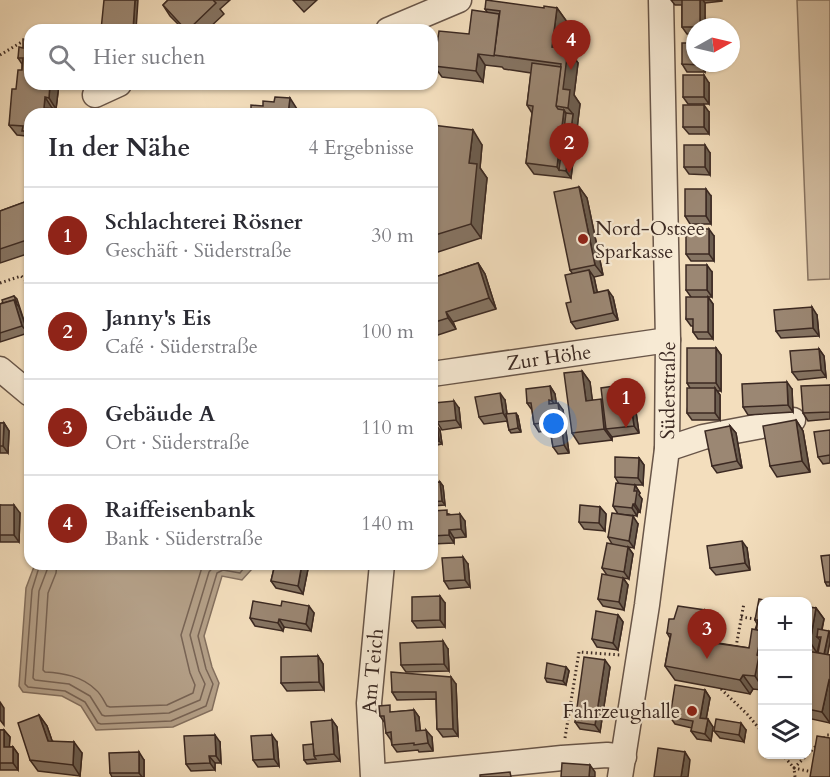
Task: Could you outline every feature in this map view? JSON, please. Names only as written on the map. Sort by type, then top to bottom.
[{"type":"street","points":[[402,24],[459,0]]},
{"type":"street","name":"Süderstraße","points":[[622,767],[667,449],[668,340],[661,0]]},
{"type":"street","points":[[95,95],[106,90]]},
{"type":"street","name":"Zur Höhe","points":[[438,373],[668,340]]},
{"type":"street","points":[[0,370],[24,389]]},
{"type":"street","points":[[667,449],[703,437],[793,420]]},
{"type":"street","name":"Am Teich","points":[[373,777],[369,703],[381,570]]},
{"type":"street","points":[[373,777],[608,755],[622,767]]},
{"type":"path","points":[[0,55],[24,41]]},
{"type":"path","points":[[0,283],[21,276],[24,279]]},
{"type":"path","points":[[736,647],[744,603]]},
{"type":"path","points":[[741,617],[758,619]]},
{"type":"path","points":[[728,645],[744,648]]},
{"type":"path","points":[[562,758],[579,652],[639,657]]},
{"type":"path","points":[[721,689],[758,727]]},
{"type":"path","points":[[812,749],[827,735],[830,735]]},
{"type":"path","points":[[786,759],[794,768],[795,777]]},
{"type":"path","points":[[794,768],[802,759]]},
{"type":"path","points":[[794,768],[813,772]]},
{"type":"shaded area","points":[[797,0],[830,0],[830,279],[808,280]]},
{"type":"water","points":[[33,570],[251,570],[242,580],[222,576],[204,636],[212,667],[219,683],[212,710],[173,727],[96,730],[81,706],[62,696],[23,692],[19,686],[26,588]]},
{"type":"building","points":[[104,0],[135,0],[133,24],[102,24]]},
{"type":"building","points":[[168,0],[213,0],[216,3],[194,24],[180,24],[163,5]]},
{"type":"building","points":[[486,0],[557,8],[552,47],[568,49],[563,89],[570,90],[568,108],[556,106],[561,64],[494,55],[500,11],[485,9]]},
{"type":"building","points":[[682,0],[700,0],[700,18],[686,18],[686,27],[682,27]]},
{"type":"building","points":[[472,10],[499,14],[494,56],[478,54],[476,71],[438,66],[439,31],[469,34]]},
{"type":"building","points":[[23,39],[24,90],[50,90],[49,98],[45,97],[44,108],[24,108],[24,131],[22,131],[23,126],[9,125],[12,89],[16,89],[18,70],[22,70],[23,58],[18,58],[19,47],[23,48]]},
{"type":"building","points":[[682,43],[686,43],[686,64],[682,64]]},
{"type":"building","points":[[532,63],[561,67],[556,106],[564,110],[557,167],[526,163],[533,106],[527,105]]},
{"type":"building","points":[[683,75],[704,75],[704,97],[683,97]]},
{"type":"building","points":[[275,97],[290,98],[289,108],[251,108],[251,105],[263,106],[263,101],[274,102]]},
{"type":"building","points":[[683,105],[704,105],[704,127],[683,127]]},
{"type":"building","points":[[566,113],[573,114],[566,171],[559,170]]},
{"type":"building","points":[[438,126],[473,130],[469,163],[477,164],[471,224],[438,234]]},
{"type":"building","points":[[684,145],[705,145],[705,167],[684,167]]},
{"type":"building","points":[[579,187],[595,265],[570,270],[554,192]]},
{"type":"building","points":[[685,189],[706,189],[706,216],[685,216]]},
{"type":"building","points":[[24,202],[24,241],[0,249],[0,211]]},
{"type":"building","points":[[686,229],[709,229],[709,254],[686,254]]},
{"type":"building","points":[[478,263],[489,298],[446,312],[448,318],[438,321],[438,276]]},
{"type":"building","points":[[686,265],[707,265],[707,290],[686,290]]},
{"type":"building","points":[[589,270],[594,293],[608,290],[613,313],[571,322],[566,303],[571,302],[565,275]]},
{"type":"building","points":[[14,296],[17,303],[14,300],[3,303],[2,300]]},
{"type":"building","points":[[686,297],[708,297],[708,332],[693,332],[693,319],[686,319]]},
{"type":"building","points":[[14,300],[22,326],[0,333],[0,304]]},
{"type":"building","points":[[812,307],[813,328],[776,331],[774,310]]},
{"type":"building","points":[[687,348],[716,348],[716,383],[687,383]]},
{"type":"building","points":[[819,349],[821,370],[792,372],[790,351]]},
{"type":"building","points":[[582,371],[586,401],[601,399],[604,429],[572,433],[564,373]]},
{"type":"building","points":[[787,382],[788,405],[743,407],[742,384]]},
{"type":"building","points":[[628,384],[634,426],[606,429],[601,388]]},
{"type":"building","points":[[830,385],[830,412],[803,413],[801,386]]},
{"type":"building","points":[[550,386],[552,401],[549,400],[549,404],[558,403],[564,445],[553,447],[549,422],[534,424],[531,403],[527,403],[526,389]]},
{"type":"building","points":[[687,388],[715,388],[715,413],[687,413]]},
{"type":"building","points":[[500,393],[503,413],[479,417],[475,397]]},
{"type":"building","points":[[454,401],[456,420],[438,422],[438,403]]},
{"type":"building","points":[[516,413],[518,428],[509,430],[506,414]]},
{"type":"building","points":[[796,420],[802,461],[770,466],[763,426]]},
{"type":"building","points":[[0,423],[4,423],[3,446],[0,446]]},
{"type":"building","points":[[730,426],[737,461],[712,466],[705,431]]},
{"type":"building","points":[[830,430],[830,455],[818,457],[814,432]]},
{"type":"building","points":[[615,457],[639,458],[638,478],[615,477]]},
{"type":"building","points":[[438,482],[440,482],[442,501],[438,501]]},
{"type":"building","points":[[616,483],[635,485],[634,491],[637,491],[632,508],[613,506]]},
{"type":"building","points":[[0,505],[14,505],[14,535],[0,535]]},
{"type":"building","points":[[580,505],[600,507],[599,523],[579,522]]},
{"type":"building","points":[[447,510],[447,515],[460,514],[461,529],[449,530],[449,535],[438,536],[438,511]]},
{"type":"building","points":[[612,513],[633,516],[629,541],[608,537]]},
{"type":"building","points":[[742,541],[745,563],[710,568],[707,546]]},
{"type":"building","points":[[607,543],[628,547],[624,572],[602,568]]},
{"type":"building","points":[[830,555],[830,582],[825,582],[821,556]]},
{"type":"building","points":[[463,557],[465,580],[444,581],[442,558]]},
{"type":"building","points":[[274,570],[301,570],[298,586],[271,581]]},
{"type":"building","points":[[602,574],[623,578],[619,602],[598,599]]},
{"type":"building","points":[[440,596],[440,620],[412,621],[412,597]]},
{"type":"building","points":[[253,601],[281,606],[282,601],[309,606],[306,624],[279,619],[278,623],[250,618]]},
{"type":"building","points":[[758,604],[758,620],[755,620]]},
{"type":"building","points":[[678,606],[705,610],[700,641],[749,648],[752,629],[758,630],[758,661],[755,676],[743,675],[740,680],[665,666],[671,634],[667,633],[669,619],[674,619]]},
{"type":"building","points":[[812,608],[816,608],[812,631]]},
{"type":"building","points":[[596,611],[618,615],[613,643],[592,639]]},
{"type":"building","points":[[818,629],[829,631],[824,654],[818,653],[821,637],[817,637]]},
{"type":"building","points":[[443,641],[444,664],[401,665],[400,643]]},
{"type":"building","points":[[812,652],[830,655],[830,681],[822,712],[812,710]]},
{"type":"building","points":[[318,656],[319,682],[281,683],[281,657]]},
{"type":"building","points":[[584,657],[605,660],[595,725],[575,722]]},
{"type":"building","points":[[547,663],[566,667],[563,681],[545,678]]},
{"type":"building","points":[[391,672],[451,677],[453,729],[437,729],[436,692],[392,692]]},
{"type":"building","name":"Fahrzeughalle","points":[[675,685],[705,690],[700,718],[708,719],[705,734],[691,731],[693,721],[670,717]]},
{"type":"building","points":[[390,705],[390,712],[414,710],[416,731],[426,730],[428,743],[392,745],[391,732],[386,733],[384,716],[380,716],[379,706]]},
{"type":"building","points":[[39,715],[48,741],[74,742],[73,765],[30,760],[18,723]]},
{"type":"building","points":[[716,719],[741,723],[739,735],[714,731]]},
{"type":"building","points":[[332,720],[334,754],[314,756],[311,722]]},
{"type":"building","points":[[0,730],[4,730],[4,747],[13,747],[13,763],[0,763]]},
{"type":"building","points":[[215,735],[216,756],[209,756],[210,763],[186,764],[184,736]]},
{"type":"building","points":[[272,735],[274,759],[253,760],[251,736]]},
{"type":"building","points":[[817,736],[830,738],[830,777],[810,777]]},
{"type":"building","points":[[313,744],[316,759],[304,760],[303,745]]},
{"type":"building","points":[[658,748],[685,752],[681,777],[654,777]]},
{"type":"building","points":[[139,752],[139,773],[110,773],[109,753]]},
{"type":"building","points":[[562,763],[590,765],[589,777],[561,777]]},
{"type":"building","points":[[510,772],[511,777],[480,777],[480,775]]},
{"type":"place","name":"Raiffeisenbank","points":[[571,70]]},
{"type":"place","name":"Janny's Eis","points":[[569,173]]},
{"type":"place","name":"Nord-Ostsee Sparkasse","points":[[583,239]]},
{"type":"place","name":"Schlachterei Rösner","points":[[626,428]]},
{"type":"place","name":"Gebäude A","points":[[707,659]]},
{"type":"place","name":"Fahrzeughalle","points":[[692,711]]}]
